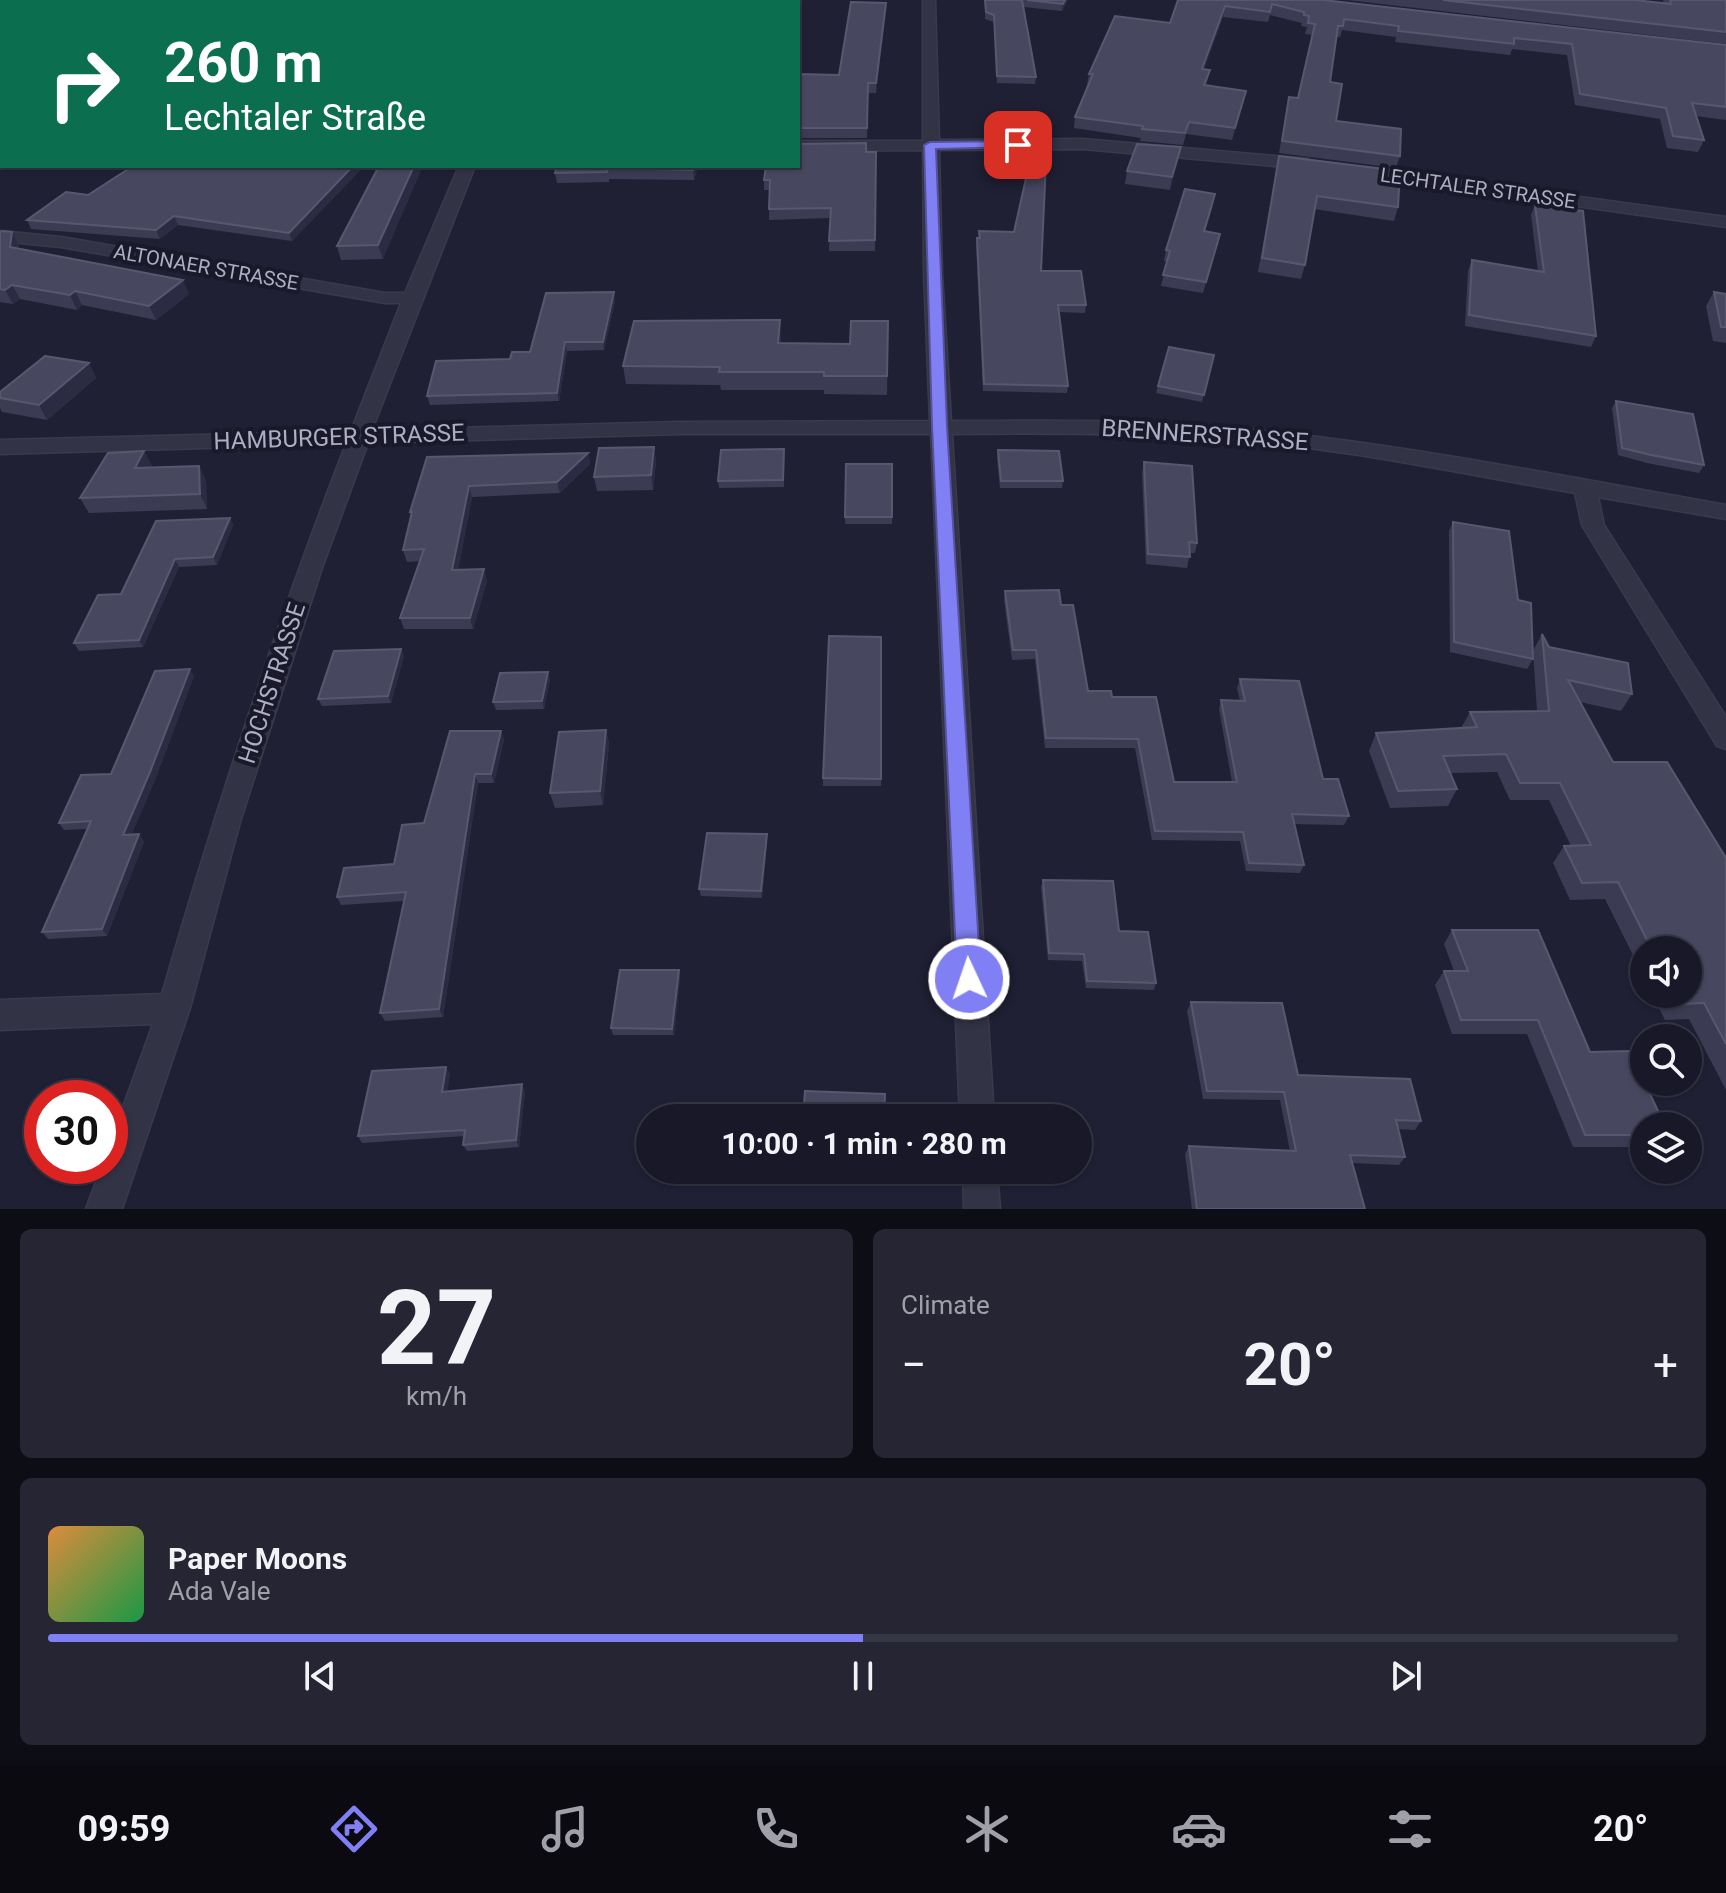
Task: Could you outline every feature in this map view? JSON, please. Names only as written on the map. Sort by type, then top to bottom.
[{"type":"street","points":[[929,0],[930,145],[940,426],[976,1104]]},
{"type":"street","points":[[800,146],[1083,144],[1321,166]]},
{"type":"street","name":"HOCHSTRASSE","points":[[104,1209],[174,1008],[231,807],[310,568],[412,298],[466,168]]},
{"type":"street","name":"LECHTALER STRASSE","points":[[1355,171],[1726,222]]},
{"type":"street","name":"ALTONAER STRASSE","points":[[0,236],[61,242],[385,298],[412,298]]},
{"type":"street","name":"BRENNERSTRASSE","points":[[679,428],[1102,427],[1273,438],[1410,456],[1726,512]]},
{"type":"street","name":"HAMBURGER STRASSE","points":[[0,447],[679,428]]},
{"type":"street","points":[[1585,487],[1593,525],[1726,739]]},
{"type":"street","points":[[0,1015],[174,1008]]},
{"type":"street","points":[[981,1184],[982,1209]]},
{"type":"building","points":[[985,0],[1022,0],[1036,77],[997,76],[994,15],[986,12]]},
{"type":"building","points":[[1027,0],[1065,0],[1063,4]]},
{"type":"building","points":[[1178,0],[1323,0],[1726,45],[1726,107],[1692,103],[1704,140],[1673,136],[1666,108],[1580,94],[1572,44],[1514,38],[1514,44],[1398,31],[1399,26],[1344,19],[1343,26],[1338,26],[1330,82],[1342,84],[1336,121],[1401,129],[1400,156],[1282,141],[1289,97],[1298,98],[1315,24],[1308,23],[1309,16],[1304,12],[1272,4],[1270,12],[1225,6],[1202,69],[1210,70],[1204,85],[1246,91],[1235,128],[1189,122],[1185,133],[1075,117],[1093,74],[1089,74],[1115,16],[1170,23]]},
{"type":"building","points":[[1443,0],[1635,0],[1671,4],[1670,0],[1726,0],[1726,32]]},
{"type":"building","points":[[851,2],[886,3],[876,83],[868,83],[867,128],[800,128],[800,74],[839,75]]},
{"type":"building","points":[[866,143],[866,152],[876,152],[875,240],[829,241],[831,208],[769,209],[770,180],[764,180],[766,168],[800,168],[800,144]]},
{"type":"building","points":[[1137,144],[1181,147],[1172,177],[1127,171]]},
{"type":"building","points":[[1279,156],[1400,171],[1398,207],[1317,196],[1305,265],[1262,258]]},
{"type":"building","points":[[1030,160],[1046,162],[1041,271],[1081,271],[1086,305],[1058,305],[1068,386],[984,384],[977,238],[980,238],[979,231],[1014,232]]},
{"type":"building","points":[[130,168],[351,168],[289,233],[174,216],[156,230],[27,220],[66,192],[88,195]]},
{"type":"building","points":[[378,168],[413,168],[378,245],[337,246]]},
{"type":"building","points":[[556,168],[608,168],[607,172],[555,173]]},
{"type":"building","points":[[608,168],[694,168],[693,170]]},
{"type":"building","points":[[1185,189],[1215,194],[1204,231],[1220,234],[1206,282],[1163,275],[1170,251],[1166,250]]},
{"type":"building","points":[[1535,205],[1583,211],[1596,336],[1469,315],[1472,260],[1544,272]]},
{"type":"building","points":[[2,231],[12,232],[10,247],[183,280],[149,306],[75,291],[70,295],[12,285],[5,290],[0,289]]},
{"type":"building","points":[[614,292],[603,342],[565,342],[557,393],[427,396],[436,361],[510,359],[512,352],[530,352],[546,293]]},
{"type":"building","points":[[1714,292],[1726,294],[1726,327],[1721,327]]},
{"type":"building","points":[[780,320],[778,343],[850,344],[851,321],[888,321],[887,376],[824,376],[824,372],[719,372],[720,367],[623,366],[634,321]]},
{"type":"building","points":[[1169,347],[1214,355],[1204,395],[1158,386]]},
{"type":"building","points":[[45,356],[89,363],[39,405],[0,398],[0,392]]},
{"type":"building","points":[[1616,401],[1693,414],[1704,465],[1622,448]]},
{"type":"building","points":[[654,447],[651,475],[594,477],[599,448]]},
{"type":"building","points":[[784,449],[783,480],[718,481],[721,450]]},
{"type":"building","points":[[998,450],[1059,451],[1063,481],[1001,481]]},
{"type":"building","points":[[144,451],[135,468],[199,466],[200,494],[80,498],[108,453]]},
{"type":"building","points":[[588,453],[557,482],[469,486],[452,570],[484,569],[470,618],[400,618],[424,549],[403,550],[410,512],[427,457]]},
{"type":"building","points":[[1144,462],[1192,466],[1197,543],[1189,542],[1190,557],[1148,554]]},
{"type":"building","points":[[846,464],[892,464],[892,517],[845,517]]},
{"type":"building","points":[[230,518],[213,557],[175,559],[139,640],[74,643],[98,595],[121,594],[156,521]]},
{"type":"building","points":[[1453,522],[1509,531],[1518,600],[1531,603],[1533,659],[1454,642]]},
{"type":"building","points":[[1059,590],[1061,605],[1073,605],[1088,691],[1111,691],[1112,697],[1156,697],[1174,782],[1237,782],[1221,700],[1245,701],[1240,679],[1299,681],[1323,779],[1338,779],[1349,816],[1292,814],[1304,865],[1249,863],[1243,832],[1155,831],[1138,739],[1046,738],[1036,650],[1013,650],[1005,591]]},
{"type":"building","points":[[1542,634],[1549,647],[1628,663],[1632,694],[1568,680],[1613,762],[1667,762],[1726,858],[1726,1044],[1702,1003],[1702,936],[1645,936],[1618,882],[1582,883],[1564,846],[1591,845],[1560,783],[1520,783],[1506,754],[1443,756],[1457,789],[1398,791],[1376,733],[1477,727],[1470,712],[1549,711]]},
{"type":"building","points":[[829,636],[881,637],[881,779],[823,778]]},
{"type":"building","points":[[401,649],[388,696],[318,699],[334,651]]},
{"type":"building","points":[[190,669],[123,835],[139,834],[102,929],[42,932],[91,821],[59,823],[81,775],[111,774],[155,671]]},
{"type":"building","points":[[548,672],[542,701],[493,702],[500,673]]},
{"type":"building","points":[[606,730],[600,791],[550,793],[559,732]]},
{"type":"building","points":[[450,731],[501,731],[491,774],[475,774],[439,1009],[380,1013],[406,892],[337,897],[344,868],[394,864],[402,825],[424,823]]},
{"type":"building","points":[[707,833],[767,834],[761,891],[699,889]]},
{"type":"building","points":[[1043,880],[1113,881],[1119,931],[1148,932],[1156,983],[1087,981],[1084,954],[1049,953]]},
{"type":"building","points":[[1452,930],[1538,930],[1590,1052],[1630,1051],[1630,1096],[1651,1096],[1658,1112],[1630,1112],[1630,1135],[1585,1135],[1538,1020],[1461,1020],[1444,971],[1468,971]]},
{"type":"building","points":[[620,970],[679,970],[672,1029],[611,1028]]},
{"type":"building","points":[[1191,1002],[1282,1003],[1298,1075],[1410,1079],[1421,1121],[1396,1120],[1405,1157],[1350,1155],[1365,1209],[1197,1209],[1189,1146],[1296,1151],[1284,1092],[1207,1091]]},
{"type":"building","points":[[446,1067],[442,1092],[522,1084],[516,1140],[463,1145],[465,1130],[358,1136],[372,1071]]},
{"type":"building","points":[[805,1091],[885,1094],[885,1104],[804,1104]]},
{"type":"route","points":[[969,979],[940,426],[930,145],[1018,145]]}]
